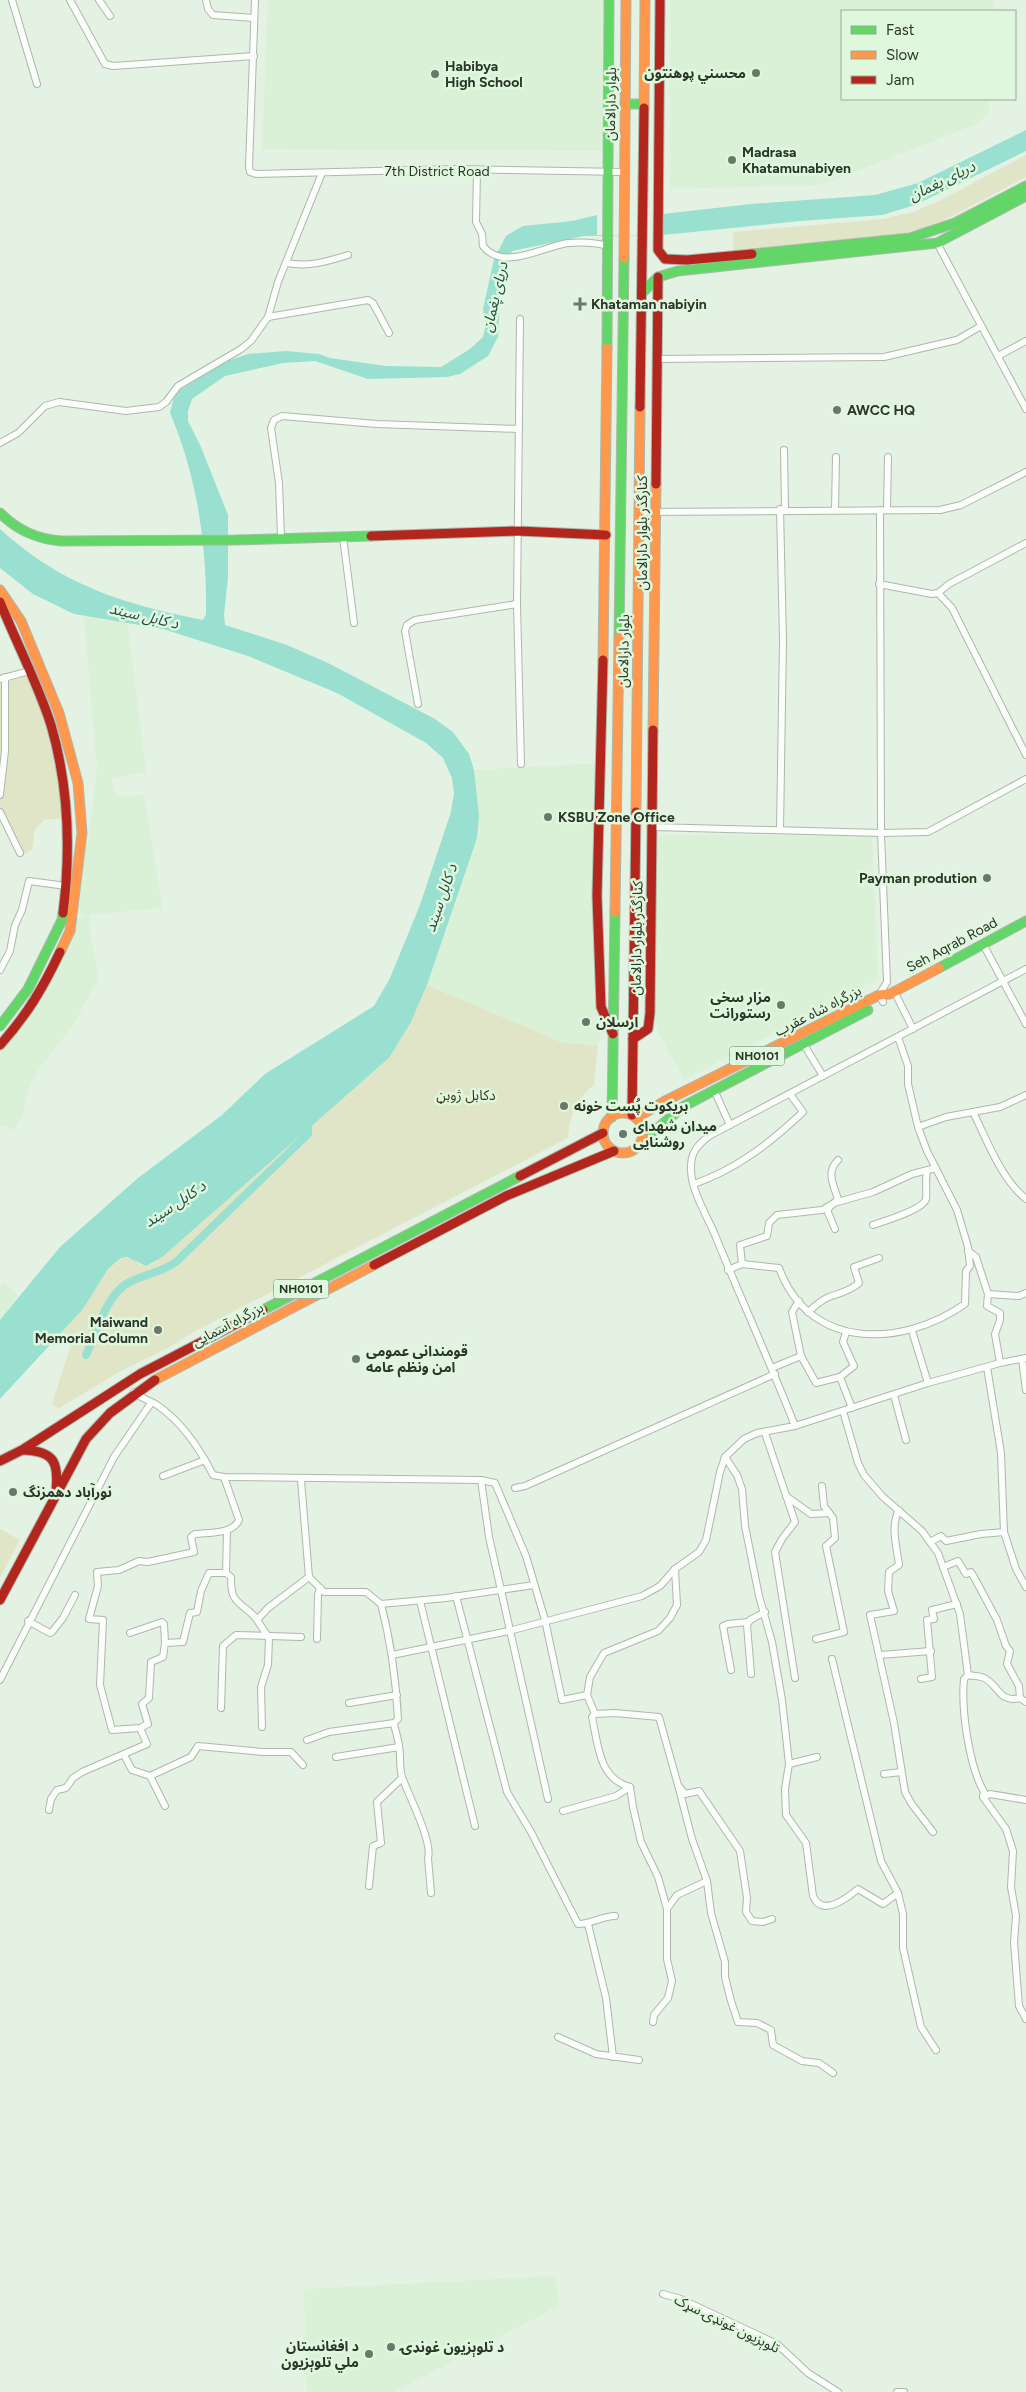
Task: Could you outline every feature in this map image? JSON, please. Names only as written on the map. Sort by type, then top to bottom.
[{"type":"main road","points":[[609,0],[606,535],[597,896],[601,1007],[604,1020],[614,1036]]},
{"type":"main road","name":"بلوار دارالامان","points":[[612,1117],[624,321],[626,0]]},
{"type":"main road","points":[[645,0],[643,172],[659,172]]},
{"type":"main road","points":[[660,0],[658,238],[659,253],[665,259],[910,238],[931,234],[1026,186]]},
{"type":"main road","points":[[625,104],[644,104]]},
{"type":"main road","name":"بلوار دارالامان","points":[[634,1116],[633,1039],[643,172]]},
{"type":"main road","points":[[642,293],[658,277],[688,270],[937,243],[1026,196]]},
{"type":"main road","name":"کنارگذر بلوار دارالامان","points":[[633,1039],[648,1029],[653,827],[658,277]]},
{"type":"main road","points":[[624,321],[642,322]]},
{"type":"main road","points":[[0,513],[11,525],[27,535],[47,541],[235,540],[281,537],[344,537],[518,531],[606,535]]},
{"type":"main road","points":[[0,1045],[21,1022],[40,994],[70,931],[82,833],[78,783],[59,713],[21,621],[1,591]]},
{"type":"main road","points":[[0,602],[50,723],[65,783],[68,838],[66,886],[62,920],[28,990],[0,1026]]},
{"type":"main road","name":"Seh Aqrab Road","points":[[714,1089],[803,1043],[892,992],[1026,921]]},
{"type":"main road","name":"بزرگراه شاه عقرب","points":[[634,1116],[881,999]]},
{"type":"main road","name":"NH0101","points":[[614,1151],[627,1153],[633,1151],[684,1106],[714,1089]]},
{"type":"main road","name":"NH0101","points":[[612,1117],[625,1113],[634,1116]]},
{"type":"main road","points":[[634,1116],[642,1129],[641,1142]]},
{"type":"main road","points":[[612,1117],[604,1126],[603,1133],[606,1144],[614,1151]]},
{"type":"main road","name":"بزرگراه آسمایی","points":[[2,1458],[22,1450],[140,1374],[603,1133]]},
{"type":"main road","name":"بزرگراه آسمایی","points":[[0,1600],[86,1439],[96,1426],[134,1392],[228,1340],[461,1220],[571,1166],[614,1151]]},
{"type":"main road","name":"NH0101","points":[[22,1450],[45,1452],[54,1461],[58,1471],[55,1498]]},
{"type":"street","points":[[12,0],[36,84]]},
{"type":"street","points":[[70,0],[106,64],[113,66],[254,56],[255,0]]},
{"type":"street","points":[[99,0],[110,16]]},
{"type":"street","points":[[206,0],[208,8],[213,15],[254,18]]},
{"type":"street","name":"7th District Road","points":[[254,56],[248,167],[250,172],[256,174],[322,174],[402,170],[624,172]]},
{"type":"street","points":[[477,170],[476,222],[482,234],[483,246],[496,254],[510,257],[567,244],[593,242],[607,246]]},
{"type":"street","points":[[0,443],[18,433],[45,406],[59,402],[126,412],[159,406],[166,402],[178,386],[242,349],[251,341],[268,317],[286,262],[322,174]]},
{"type":"street","points":[[937,243],[1026,409]]},
{"type":"street","points":[[286,262],[302,266],[348,255]]},
{"type":"street","points":[[268,317],[368,300],[373,303],[389,333]]},
{"type":"street","points":[[520,319],[517,604],[522,764]]},
{"type":"street","points":[[657,359],[884,357],[957,340],[981,326]]},
{"type":"street","points":[[998,356],[1026,341]]},
{"type":"street","points":[[281,537],[279,483],[271,428],[274,420],[282,416],[377,424],[519,429]]},
{"type":"street","points":[[780,830],[784,450]]},
{"type":"street","points":[[836,456],[836,510]]},
{"type":"street","points":[[887,510],[888,457]]},
{"type":"street","points":[[640,512],[783,509],[940,510],[960,506],[1026,472]]},
{"type":"street","points":[[880,510],[881,833],[887,982],[881,999]]},
{"type":"street","points":[[344,537],[354,623]]},
{"type":"street","points":[[879,584],[932,594],[938,593],[949,584],[1026,543]]},
{"type":"street","points":[[938,593],[952,608],[1026,755]]},
{"type":"street","points":[[418,704],[405,631],[407,625],[415,620],[517,604]]},
{"type":"street","points":[[0,795],[4,751],[3,678],[29,671]]},
{"type":"street","points":[[653,827],[881,833],[928,832],[1026,779]]},
{"type":"street","points":[[0,812],[20,853]]},
{"type":"street","points":[[0,970],[10,951],[15,925],[22,910],[28,881],[66,886]]},
{"type":"street","points":[[983,944],[1026,1024]]},
{"type":"street","points":[[795,1426],[774,1371],[728,1270],[694,1184],[691,1174],[691,1160],[697,1145],[730,1125],[1026,970]]},
{"type":"street","points":[[892,992],[913,1029]]},
{"type":"street","points":[[728,1270],[742,1264],[779,1268],[786,1286],[808,1312],[827,1324],[858,1335],[890,1335],[912,1331],[947,1316],[965,1304],[966,1271],[970,1266],[968,1251],[957,1210],[918,1127],[908,1084],[908,1066],[898,1037]]},
{"type":"street","points":[[803,1043],[823,1076]]},
{"type":"street","points":[[714,1089],[730,1125]]},
{"type":"street","points":[[694,1184],[738,1164],[778,1135],[803,1112],[790,1094]]},
{"type":"street","points":[[918,1127],[953,1115],[1000,1107],[1026,1095]]},
{"type":"street","points":[[973,1112],[1008,1177],[1019,1194],[1026,1199]]},
{"type":"street","points":[[835,1229],[827,1210],[838,1199],[830,1177],[832,1166],[838,1160]]},
{"type":"street","points":[[742,1264],[740,1245],[767,1236],[769,1223],[777,1215],[822,1210],[834,1203],[874,1192],[912,1174],[936,1168]]},
{"type":"street","points":[[873,1226],[918,1208],[924,1202],[926,1198],[924,1184],[926,1171]]},
{"type":"street","points":[[968,1251],[976,1257],[988,1294],[987,1306],[1000,1313],[1000,1320],[994,1334],[1000,1363]]},
{"type":"street","points":[[808,1312],[827,1298],[846,1292],[857,1285],[859,1283],[854,1267],[879,1258]]},
{"type":"street","points":[[988,1294],[1019,1296],[1026,1293]]},
{"type":"street","points":[[798,1301],[792,1312],[801,1356],[816,1383],[840,1377],[854,1366],[844,1342],[846,1332]]},
{"type":"street","points":[[912,1331],[928,1383]]},
{"type":"street","points":[[515,1488],[525,1486],[774,1371],[801,1356]]},
{"type":"street","points":[[392,1655],[509,1630],[642,1596],[660,1586],[675,1569],[699,1552],[706,1540],[720,1472],[725,1457],[744,1439],[795,1426],[987,1366],[1024,1359],[1026,1390]]},
{"type":"street","points":[[987,1366],[1001,1453],[1004,1532],[1016,1569],[1026,1587]]},
{"type":"street","points":[[840,1377],[852,1408]]},
{"type":"street","points":[[134,1392],[142,1400],[157,1405],[183,1429],[200,1450],[213,1475],[300,1480],[481,1480],[495,1483],[500,1490],[526,1556],[545,1620],[562,1700],[587,1694]]},
{"type":"street","points":[[894,1395],[906,1440]]},
{"type":"street","points":[[0,1680],[28,1621],[114,1457],[151,1403]]},
{"type":"street","points":[[843,1411],[858,1463],[864,1475],[882,1497],[900,1510],[938,1553],[957,1604],[968,1675]]},
{"type":"street","points":[[765,1433],[795,1522],[782,1538],[775,1552],[795,1678]]},
{"type":"street","points":[[725,1457],[737,1475],[742,1489],[745,1526],[759,1596],[766,1612],[782,1700],[790,1764],[784,1789],[786,1815],[806,1843],[806,1859],[816,1902],[826,1904],[842,1902],[858,1888],[884,1904],[898,1893]]},
{"type":"street","points":[[163,1476],[205,1460]]},
{"type":"street","points":[[130,1633],[162,1622],[165,1643],[164,1658],[151,1662],[149,1698],[142,1704],[148,1724],[140,1728],[112,1730],[100,1685],[103,1620],[89,1619],[98,1586],[97,1572],[118,1570],[139,1561],[155,1561],[194,1552],[191,1537],[195,1534],[227,1530],[237,1525],[239,1520],[224,1477]]},
{"type":"street","points":[[300,1480],[309,1577],[328,1593],[366,1592],[381,1604],[392,1655],[398,1718],[394,1723],[329,1732],[307,1740]]},
{"type":"street","points":[[481,1480],[489,1538],[548,1799]]},
{"type":"street","points":[[816,1639],[844,1632],[826,1546],[835,1538],[833,1518],[824,1506],[822,1486]]},
{"type":"street","points":[[786,1496],[811,1514],[829,1513]]},
{"type":"street","points":[[900,1510],[896,1515],[894,1531],[899,1565],[889,1572],[888,1591],[894,1611],[870,1615],[894,1723],[905,1792],[910,1803],[932,1832]]},
{"type":"street","points":[[226,1573],[227,1530]]},
{"type":"street","points":[[930,1542],[941,1536],[946,1541],[981,1534],[1004,1532]]},
{"type":"street","points":[[943,1567],[958,1561],[966,1574],[971,1572],[997,1620],[1006,1646],[1010,1651],[1008,1664],[1019,1686],[1023,1700],[1004,1698],[984,1678],[968,1675]]},
{"type":"street","points":[[595,1714],[587,1694],[590,1677],[604,1653],[658,1631],[670,1618],[677,1605],[675,1569]]},
{"type":"street","points":[[165,1643],[182,1642],[190,1613],[197,1612],[201,1591],[209,1573],[226,1573],[231,1577],[233,1596],[242,1606],[251,1611],[269,1638],[268,1665],[262,1687],[262,1727]]},
{"type":"street","points":[[257,1620],[268,1608],[309,1577]]},
{"type":"street","points":[[381,1604],[501,1591],[534,1585]]},
{"type":"street","points":[[317,1639],[318,1595],[320,1588]]},
{"type":"street","points":[[28,1621],[50,1634],[63,1618],[75,1594]]},
{"type":"street","points":[[456,1596],[469,1639],[507,1792],[531,1832],[575,1921],[578,1924],[588,1924],[606,1916],[615,1916]]},
{"type":"street","points":[[420,1601],[475,1826]]},
{"type":"street","points":[[921,1679],[932,1677],[927,1620],[934,1619],[932,1610],[957,1604]]},
{"type":"street","points":[[731,1670],[723,1626],[748,1622],[766,1612]]},
{"type":"street","points":[[748,1622],[751,1674]]},
{"type":"street","points":[[221,1708],[223,1646],[236,1635],[247,1634],[269,1638],[301,1637]]},
{"type":"street","points":[[880,1654],[931,1651]]},
{"type":"street","points":[[832,1659],[881,1861],[898,1893],[903,1914],[903,1948],[921,2027],[936,2050]]},
{"type":"street","points":[[968,1675],[964,1679],[963,1711],[977,1779],[984,1792],[983,1797],[1006,1829],[1013,1851],[1011,1887],[1016,1916],[1014,1942],[1019,2006],[1026,2019]]},
{"type":"street","points":[[349,1704],[397,1695]]},
{"type":"street","points":[[595,1714],[615,1713],[659,1717],[692,1839],[707,1881],[711,1913],[725,1962],[725,1977],[738,2022],[757,2023],[771,2030],[773,2045],[802,2061],[819,2063],[834,2073]]},
{"type":"street","points":[[595,1714],[592,1717],[602,1761],[618,1784],[630,1787]]},
{"type":"street","points":[[394,1723],[402,1778],[422,1825],[430,1853],[428,1858],[431,1893]]},
{"type":"street","points":[[49,1810],[54,1794],[58,1790],[66,1788],[73,1778],[147,1744],[140,1728]]},
{"type":"street","points":[[124,1755],[132,1770],[150,1776],[192,1757],[198,1746],[263,1752],[291,1752],[303,1765]]},
{"type":"street","points":[[336,1757],[399,1747]]},
{"type":"street","points":[[790,1764],[817,1757]]},
{"type":"street","points":[[884,1774],[901,1772]]},
{"type":"street","points":[[150,1776],[165,1806]]},
{"type":"street","points":[[369,1886],[373,1846],[381,1843],[377,1802],[402,1778]]},
{"type":"street","points":[[678,1785],[686,1794],[699,1791],[740,1851],[746,1912],[751,1919],[763,1922],[772,1919]]},
{"type":"street","points":[[563,1811],[616,1796],[630,1787]]},
{"type":"street","points":[[630,1787],[632,1807],[641,1842],[658,1877],[667,1909],[667,1959],[672,1981],[668,1998],[654,2015],[653,2022]]},
{"type":"street","points":[[983,1797],[990,1794],[1026,1800]]},
{"type":"street","points":[[667,1909],[677,1895],[707,1881]]},
{"type":"street","points":[[588,1924],[606,1998],[613,2058]]},
{"type":"street","points":[[558,2037],[596,2054],[613,2058],[639,2060]]},
{"type":"street","name":"تلوېزيون غونډۍ سړک","points":[[662,2294],[681,2299],[777,2344],[808,2373],[838,2392]]},
{"type":"street","points":[[897,2392],[904,2392]]},
{"type":"shaded area","name":"Habibya High School","points":[[268,0],[606,0],[605,151],[262,149]]},
{"type":"shaded area","name":"محسني پوهنتون","points":[[670,0],[993,0],[993,10],[841,10],[841,100],[989,100],[989,113],[977,124],[834,180],[815,185],[670,189]]},
{"type":"shaded area","points":[[84,617],[127,622],[146,772],[112,778],[115,796],[144,795],[162,908],[89,915],[91,943],[95,953],[98,979],[72,1027],[38,1070],[27,1093],[24,1111],[15,1130],[0,1125],[0,1049],[45,994],[76,918],[87,915],[73,913],[81,844],[88,843],[97,768]]},
{"type":"shaded area","points":[[601,763],[597,896],[605,1020],[598,1045],[563,1043],[427,985],[477,838],[479,816],[474,770]]},
{"type":"shaded area","points":[[657,835],[872,835],[878,979],[684,1080],[657,1030],[653,1009]]},
{"type":"shaded area","points":[[3,1282],[19,1296],[0,1320],[0,1285]]},
{"type":"shaded area","points":[[555,2276],[560,2305],[394,2392],[307,2392],[304,2289]]},
{"type":"green space","points":[[1026,155],[1026,177],[939,223],[915,232],[734,253],[733,232],[883,219],[913,212],[939,201]]},
{"type":"green space","points":[[27,667],[50,723],[67,818],[44,820],[35,829],[32,850],[25,854],[0,811],[0,675]]},
{"type":"green space","name":"دکابل ژوبڼ","points":[[427,985],[563,1043],[598,1045],[594,1085],[578,1102],[575,1108],[570,1122],[568,1138],[194,1332],[170,1347],[121,1371],[58,1409],[52,1403],[71,1345],[60,1335],[85,1306],[108,1269],[124,1257],[134,1260],[141,1265],[152,1264],[161,1258],[389,1058],[411,1022]]},
{"type":"green space","points":[[0,1529],[20,1540],[0,1578]]},
{"type":"water","points":[[1026,130],[1026,151],[915,205],[882,215],[663,235],[584,236],[512,251],[501,278],[498,337],[488,356],[460,374],[447,377],[368,379],[315,361],[283,363],[225,376],[192,399],[188,411],[188,421],[201,447],[228,515],[228,577],[224,615],[225,625],[287,645],[328,663],[435,719],[453,732],[469,754],[474,770],[479,816],[477,838],[427,985],[411,1022],[389,1058],[161,1258],[146,1266],[127,1257],[121,1258],[108,1269],[83,1309],[0,1399],[0,1320],[60,1247],[138,1178],[222,1115],[265,1074],[374,1006],[390,978],[420,905],[451,812],[454,793],[452,778],[443,758],[426,743],[337,693],[248,656],[163,629],[74,614],[33,594],[0,568],[0,529],[46,565],[94,590],[146,607],[203,620],[206,614],[205,562],[198,511],[187,461],[170,413],[175,393],[227,361],[248,354],[286,351],[319,354],[330,358],[386,366],[441,367],[470,349],[483,337],[486,324],[483,309],[494,259],[506,236],[523,226],[572,221],[597,215],[663,214],[751,204],[875,195],[918,183]]},
{"type":"pier","points":[[663,214],[663,235],[597,235],[597,215]]},
{"type":"waterway","points":[[86,1355],[103,1314],[115,1294],[130,1282],[164,1269],[176,1262],[308,1134],[308,1126],[302,1120]]},
{"type":"traffic: fast","points":[[607,348],[609,0]]},
{"type":"traffic: fast","points":[[625,104],[644,104]]},
{"type":"traffic: fast","points":[[752,254],[910,238],[955,223],[1026,186]]},
{"type":"traffic: fast","points":[[642,293],[658,277],[678,271],[937,243],[1026,196]]},
{"type":"traffic: fast","points":[[619,637],[624,258]]},
{"type":"traffic: fast","points":[[0,513],[14,525],[28,533],[61,541],[235,540],[371,536]]},
{"type":"traffic: fast","points":[[612,1117],[615,912]]},
{"type":"traffic: fast","points":[[0,1026],[28,989],[62,920],[63,913]]},
{"type":"traffic: fast","points":[[939,968],[1026,921]]},
{"type":"traffic: fast","points":[[641,1142],[684,1106],[868,1010]]},
{"type":"traffic: fast","points":[[263,1310],[520,1176]]},
{"type":"traffic: slow","points":[[624,258],[626,0]]},
{"type":"traffic: slow","points":[[644,108],[645,0]]},
{"type":"traffic: slow","points":[[603,660],[607,348]]},
{"type":"traffic: slow","points":[[636,812],[640,407]]},
{"type":"traffic: slow","points":[[653,730],[656,484]]},
{"type":"traffic: slow","points":[[0,590],[21,621],[59,713],[78,783],[82,833],[70,931],[60,952]]},
{"type":"traffic: slow","points":[[615,912],[619,637]]},
{"type":"traffic: slow","points":[[636,1118],[665,1101],[879,995],[890,994],[939,968]]},
{"type":"traffic: slow","points":[[623,1113],[637,1119],[643,1133],[637,1147],[623,1153],[609,1147],[603,1133],[609,1119],[623,1113]]},
{"type":"traffic: slow","points":[[155,1380],[374,1265]]},
{"type":"traffic: jam","points":[[660,0],[658,250],[665,259],[687,260],[752,254]]},
{"type":"traffic: jam","points":[[640,407],[644,108]]},
{"type":"traffic: jam","points":[[656,484],[658,277]]},
{"type":"traffic: jam","points":[[371,536],[518,531],[606,535]]},
{"type":"traffic: jam","points":[[0,602],[40,694],[51,725],[62,772],[67,818],[66,889],[63,913]]},
{"type":"traffic: jam","points":[[603,660],[597,896],[601,1007],[613,1034]]},
{"type":"traffic: jam","points":[[633,1039],[648,1029],[650,1013],[653,730]]},
{"type":"traffic: jam","points":[[632,1115],[636,812]]},
{"type":"traffic: jam","points":[[0,1045],[34,1001],[60,952]]},
{"type":"traffic: jam","points":[[520,1176],[603,1133]]},
{"type":"traffic: jam","points":[[374,1265],[506,1196],[614,1151]]},
{"type":"traffic: jam","points":[[0,1461],[22,1450],[140,1374],[263,1310]]},
{"type":"traffic: jam","points":[[0,1600],[86,1439],[110,1413],[155,1380]]},
{"type":"traffic: jam","points":[[23,1450],[42,1453],[52,1460],[56,1472],[56,1491]]},
{"type":"place","name":"محسني پوهنتون","points":[[756,73]]},
{"type":"place","name":"Habibya High School","points":[[435,74]]},
{"type":"place","name":"Madrasa Khatamunabiyen","points":[[732,160]]},
{"type":"place","name":"Khataman nabiyin","points":[[580,304]]},
{"type":"place","name":"AWCC HQ","points":[[837,410]]},
{"type":"place","name":"KSBU Zone Office","points":[[548,817]]},
{"type":"place","name":"Payman prodution","points":[[987,878]]},
{"type":"place","name":"مزار سخی رستورانت","points":[[781,1005]]},
{"type":"place","name":"ارسلان","points":[[586,1022]]},
{"type":"place","name":"بریکوت پُست خونه","points":[[564,1106]]},
{"type":"place","name":"میدان شهدای روشنایی","points":[[623,1134]]},
{"type":"place","name":"Maiwand Memorial Column","points":[[158,1330]]},
{"type":"place","name":"قومندانی عمومی امن ونظم عامه","points":[[356,1359]]},
{"type":"place","name":"نورآباد دهمزنگ","points":[[13,1492]]},
{"type":"place","name":"د تلوېزیون غونډۍ","points":[[391,2347]]},
{"type":"place","name":"د افغانستان ملي تلوېزیون","points":[[369,2354]]},
{"type":"water label","name":"دریای پغمان","points":[[942,181]]},
{"type":"water label","name":"دریای پغمان","points":[[495,297]]},
{"type":"water label","name":"د کابل سيند","points":[[144,616]]},
{"type":"water label","name":"د کابل سيند","points":[[441,898]]},
{"type":"water label","name":"د کابل سيند","points":[[175,1204]]}]
